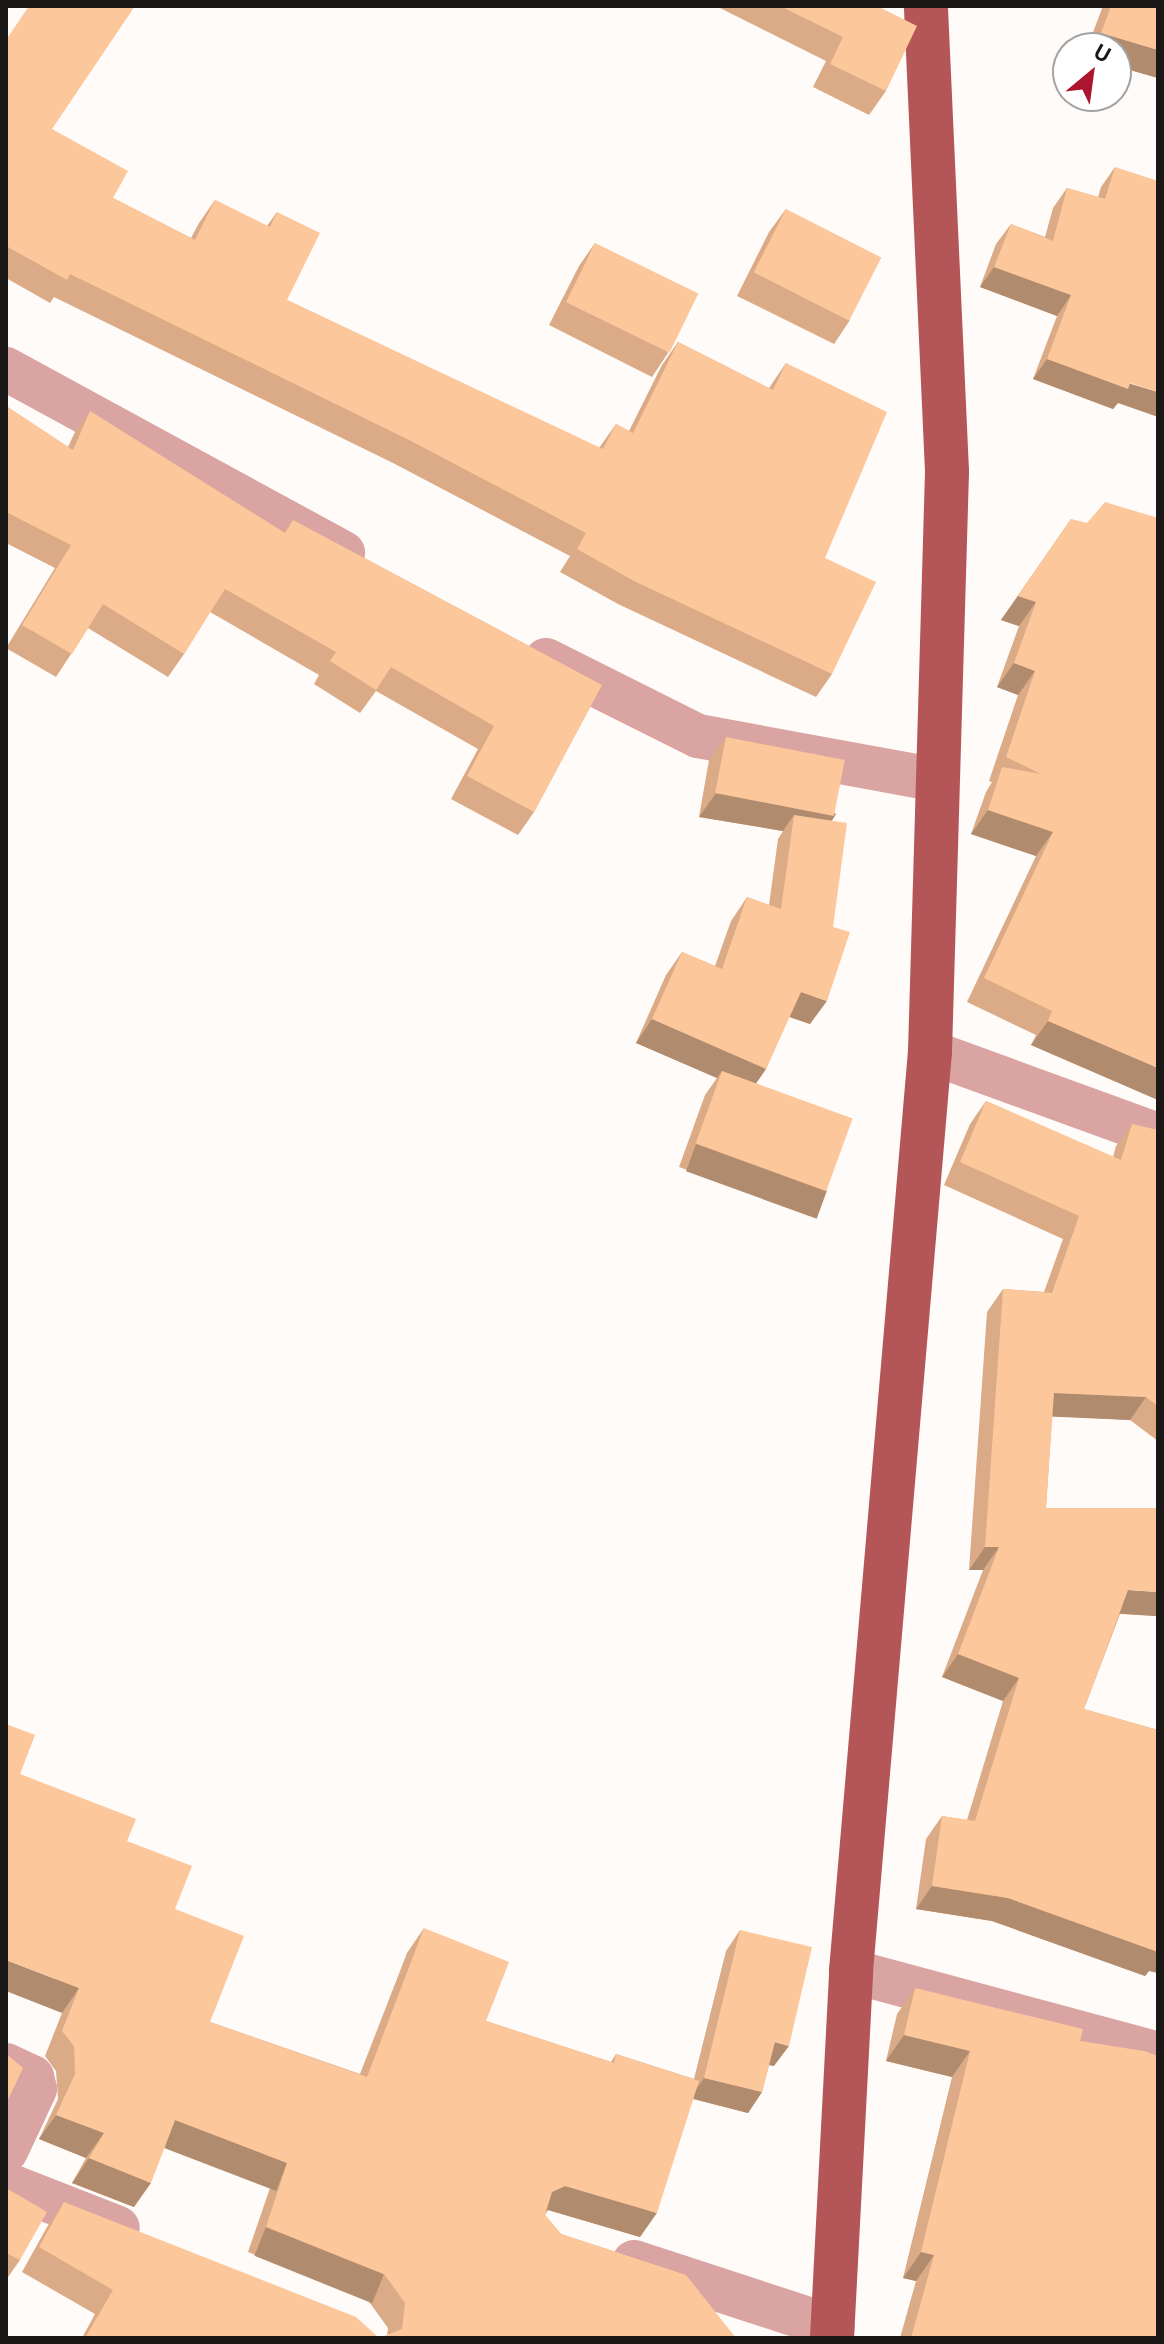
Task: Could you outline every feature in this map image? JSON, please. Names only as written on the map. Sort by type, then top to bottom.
[{"type":"main road","points":[[833,2333],[851,1971],[930,1052],[933,779],[947,471],[926,6]]},
{"type":"street","points":[[6,369],[379,572]]},
{"type":"street","points":[[503,637],[698,736],[933,779]]},
{"type":"street","points":[[930,1052],[1158,1135]]},
{"type":"street","points":[[851,1971],[1158,2054]]},
{"type":"street","points":[[6,2065],[32,2077],[35,2089],[6,2151]]},
{"type":"street","points":[[6,2184],[155,2242]]},
{"type":"street","points":[[597,2249],[833,2333]]},
{"type":"building","points":[[29,6],[135,6],[52,129],[128,171],[113,198],[195,240],[215,200],[270,227],[277,212],[320,233],[287,300],[603,449],[616,424],[633,433],[678,342],[773,390],[786,363],[887,412],[825,558],[876,582],[832,674],[634,581],[577,549],[586,533],[409,440],[70,274],[67,280],[6,246],[6,40]]},
{"type":"building","points":[[780,6],[877,6],[917,26],[886,91],[830,64],[843,37]]},
{"type":"building","points":[[1111,6],[1158,6],[1158,50],[1132,42],[1132,32],[1101,32]]},
{"type":"building","points":[[1115,167],[1158,181],[1158,392],[1130,383],[1128,389],[1047,359],[1071,295],[994,267],[1011,224],[1053,241],[1067,188],[1105,199]]},
{"type":"building","points":[[786,209],[881,258],[849,321],[754,272]]},
{"type":"building","points":[[595,243],[698,293],[669,353],[566,302]]},
{"type":"building","points":[[6,406],[73,450],[90,411],[285,533],[293,520],[602,685],[534,812],[467,776],[494,726],[391,667],[376,690],[330,661],[336,652],[225,589],[184,654],[103,604],[72,654],[22,625],[71,545],[6,512]]},
{"type":"building","points":[[1105,502],[1158,518],[1158,1068],[1048,1021],[1052,1011],[984,978],[1053,832],[988,810],[1002,767],[1041,774],[1006,757],[1035,671],[1014,663],[1036,602],[1018,596],[1071,519],[1087,523]]},
{"type":"building","points":[[726,737],[845,760],[834,816],[715,793]]},
{"type":"building","points":[[794,815],[847,823],[833,927],[850,932],[827,1001],[801,992],[766,1069],[652,1019],[682,952],[722,969],[747,897],[781,909]]},
{"type":"building","points":[[722,1071],[853,1119],[826,1191],[696,1143]]},
{"type":"building","points":[[986,1101],[1121,1160],[1132,1124],[1158,1130],[1158,1406],[1146,1397],[1054,1393],[1046,1508],[1158,1508],[1158,1592],[1128,1590],[1084,1709],[1158,1730],[1158,1952],[1008,1898],[932,1886],[942,1816],[975,1821],[1019,1678],[958,1654],[999,1547],[985,1547],[1003,1289],[1052,1293],[1079,1216],[960,1162]]},
{"type":"building","points":[[6,1724],[35,1735],[20,1774],[136,1819],[127,1841],[192,1866],[175,1909],[244,1936],[210,2022],[367,2077],[424,1928],[509,1962],[486,2021],[614,2063],[616,2054],[699,2081],[657,2213],[565,2186],[552,2192],[545,2215],[561,2234],[686,2275],[736,2338],[379,2338],[402,2329],[405,2303],[384,2274],[266,2227],[287,2163],[175,2120],[151,2183],[89,2158],[104,2133],[56,2115],[75,2074],[74,2046],[62,2031],[79,1988],[6,1960]]},
{"type":"building","points":[[740,1930],[812,1947],[789,2046],[775,2042],[762,2092],[704,2078]]},
{"type":"building","points":[[915,1988],[1083,2029],[1080,2041],[1158,2056],[1158,2338],[911,2338],[934,2255],[921,2252],[970,2051],[904,2035]]},
{"type":"building","points":[[6,2054],[23,2068],[6,2104]]},
{"type":"building","points":[[6,2188],[47,2212],[20,2260],[6,2253]]},
{"type":"building","points":[[64,2202],[356,2317],[379,2338],[85,2338],[113,2290],[39,2247]]}]
